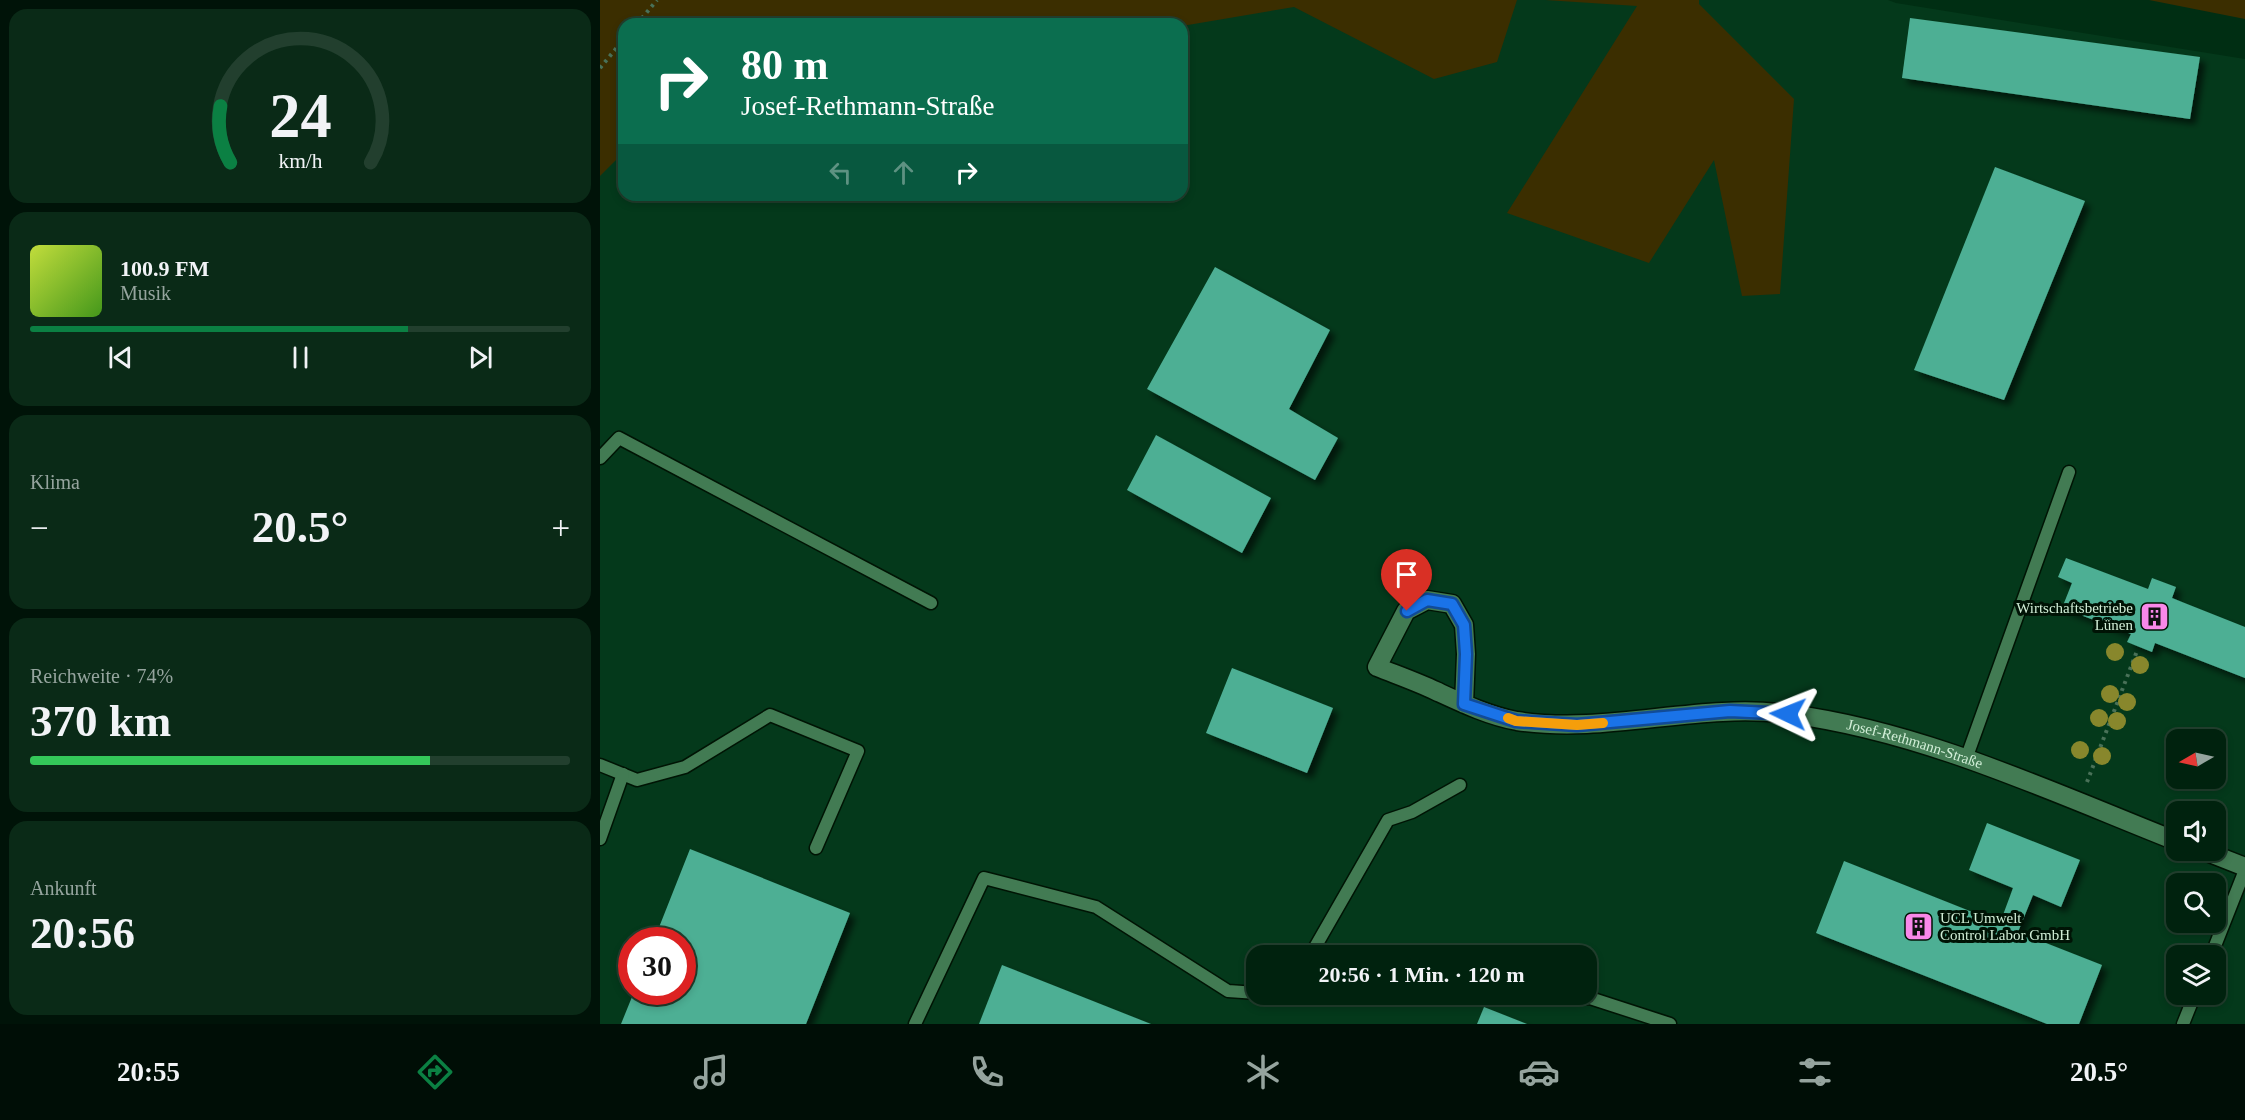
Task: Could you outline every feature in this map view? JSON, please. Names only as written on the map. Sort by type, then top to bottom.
[{"type":"street","name":"Josef-Rethmann-Straße","points":[[1464,704],[1466,654],[1464,625],[1452,604],[1427,600],[1407,611],[1377,667],[1464,704],[1516,721],[1577,725],[1730,711],[1788,714],[1876,729],[1966,759],[2166,837]]},
{"type":"street","points":[[2226,860],[2245,868]]},
{"type":"lane","points":[[600,458],[619,438],[931,603]]},
{"type":"lane","points":[[1966,759],[2069,472]]},
{"type":"lane","points":[[600,765],[637,780],[685,767],[770,715],[858,751],[816,848]]},
{"type":"lane","points":[[600,839],[623,774]]},
{"type":"lane","points":[[1316,945],[1388,820],[1412,812],[1460,785]]},
{"type":"lane","points":[[2215,945],[2245,868]]},
{"type":"lane","points":[[915,1024],[984,878],[1096,907],[1228,991],[1246,992]]},
{"type":"lane","points":[[1597,1000],[1666,1024]]},
{"type":"lane","points":[[2183,1024],[2191,1005]]},
{"type":"path","points":[[642,18],[657,0]]},
{"type":"path","points":[[600,68],[618,46]]},
{"type":"path","points":[[2079,803],[2137,651]]},
{"type":"shaded area","points":[[600,0],[1517,0],[1497,62],[1434,79],[1294,7],[1188,25],[1188,18],[618,18],[618,158],[600,176]]},
{"type":"shaded area","points":[[718,0],[1888,0],[2245,59],[2245,1024],[600,1024],[600,118],[618,100],[618,201],[1188,201],[1188,18],[1066,18]]},
{"type":"shaded area","points":[[1545,0],[1699,0],[1699,4],[1794,99],[1780,294],[1742,296],[1714,160],[1649,263],[1507,213],[1637,6]]},
{"type":"shaded area","points":[[2149,0],[2245,0],[2245,19]]},
{"type":"building","points":[[1910,18],[2200,57],[2190,119],[1902,78]]},
{"type":"building","points":[[1995,167],[2085,201],[2004,400],[1914,370]]},
{"type":"building","points":[[1215,267],[1330,330],[1289,409],[1338,438],[1315,480],[1147,389]]},
{"type":"building","points":[[1156,435],[1271,498],[1242,553],[1127,490]]},
{"type":"building","name":"Wirtschaftsbetriebe Lünen","points":[[2066,558],[2148,589],[2152,578],[2176,587],[2172,598],[2245,627],[2245,678],[2155,643],[2152,652],[2127,642],[2131,634],[2062,608],[2072,583],[2058,577]]},
{"type":"building","points":[[1232,668],[1333,708],[1307,773],[1206,733]]},
{"type":"building","name":"UCL Umwelt Control Labor GmbH","points":[[1987,823],[2080,860],[2061,907],[2033,895],[2018,932],[2102,965],[2079,1024],[2047,1024],[1816,933],[1844,861],[2000,923],[2013,888],[1969,870]]},
{"type":"building","points":[[690,849],[850,913],[806,1024],[621,1024],[629,1005],[696,1005],[696,927],[659,927]]},
{"type":"building","points":[[1002,965],[1151,1024],[979,1024]]},
{"type":"building","points":[[1484,1007],[1527,1024],[1477,1024]]},
{"type":"slow traffic","points":[[1508,718],[1516,721],[1577,725],[1603,723]]},
{"type":"place","name":"Wirtschaftsbetriebe Lünen","points":[[2154,617]]},
{"type":"place","name":"UCL Umwelt Control Labor GmbH","points":[[1919,927]]},
{"type":"route","points":[[1407,611],[1427,600],[1452,604],[1464,625],[1466,654],[1464,704],[1516,721],[1577,725],[1730,711],[1788,714]]}]
